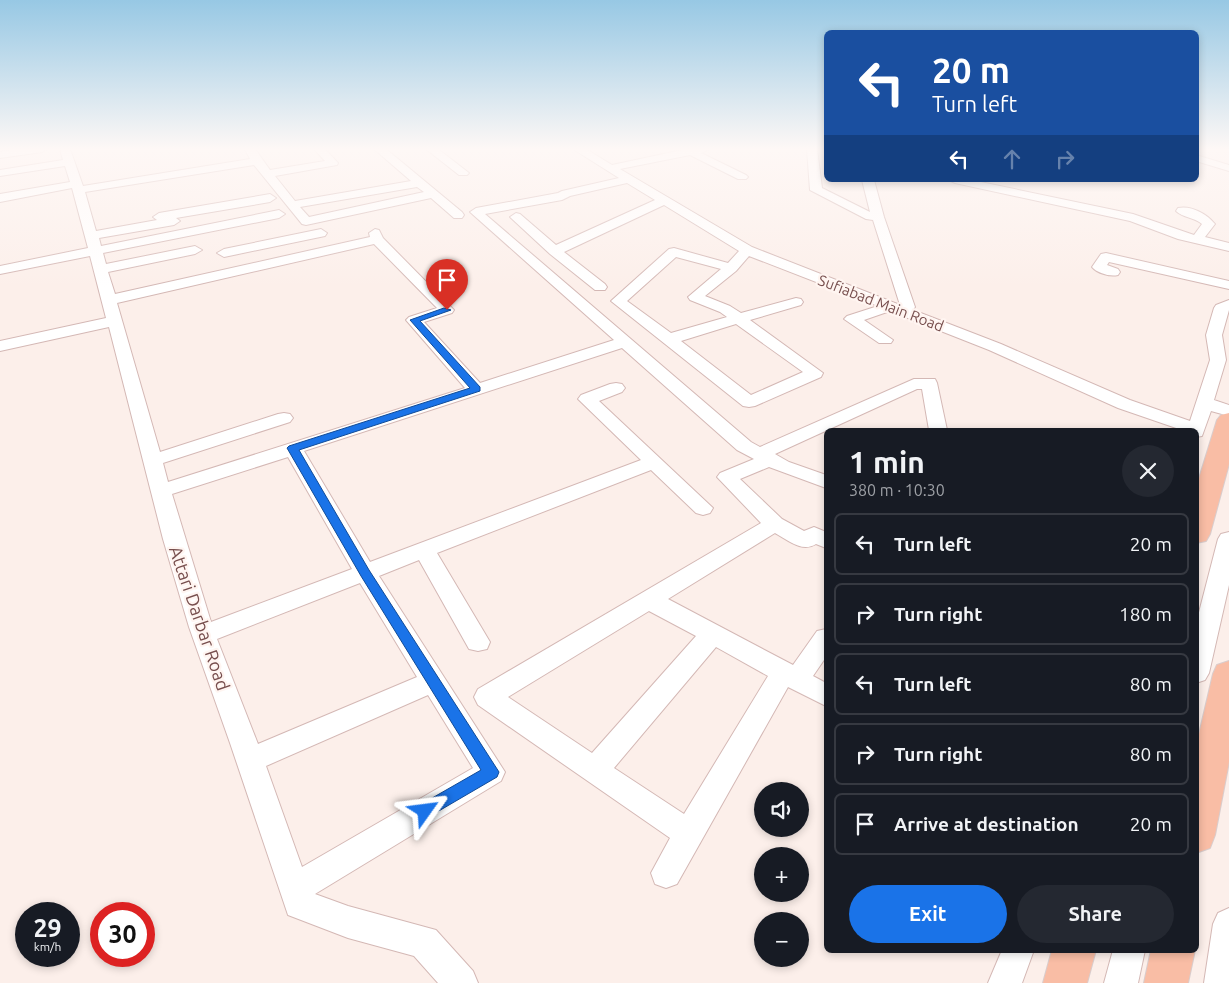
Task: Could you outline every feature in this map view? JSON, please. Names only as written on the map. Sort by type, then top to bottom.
[{"type":"main road","points":[[1199,524],[1229,420]]},
{"type":"main road","points":[[1199,820],[1229,674]]},
{"type":"main road","points":[[1064,983],[1073,953]]},
{"type":"main road","points":[[1166,983],[1172,953]]},
{"type":"street","points":[[0,198],[22,195]]},
{"type":"street","name":"Attari Darbar Road","points":[[79,195],[174,539],[204,634],[250,760],[299,904],[348,922],[424,942],[461,983]]},
{"type":"street","points":[[284,195],[306,221],[429,195]]},
{"type":"street","points":[[292,205],[348,195]]},
{"type":"street","points":[[434,195],[458,215]]},
{"type":"street","points":[[564,195],[476,212],[744,446],[764,457],[824,481]]},
{"type":"street","name":"Sufiabad Main Road","points":[[655,195],[747,250],[995,347],[1124,404],[1189,428]]},
{"type":"street","points":[[826,195],[870,216],[878,217]]},
{"type":"street","points":[[872,195],[908,307],[904,312]]},
{"type":"street","points":[[1042,195],[1133,218],[1197,240],[1229,247]]},
{"type":"street","points":[[555,251],[664,200]]},
{"type":"street","points":[[0,270],[94,246],[274,205],[217,241]]},
{"type":"street","points":[[1182,211],[1200,216],[1209,224],[1197,240]]},
{"type":"street","points":[[516,217],[600,287]]},
{"type":"street","points":[[94,246],[217,241],[321,233]]},
{"type":"street","points":[[0,346],[236,271],[376,236],[447,310],[414,320],[476,389]]},
{"type":"street","points":[[217,241],[236,271]]},
{"type":"street","points":[[94,246],[195,250]]},
{"type":"street","points":[[731,268],[674,252],[618,301],[749,402],[815,373],[725,309],[695,297],[731,268],[747,250]]},
{"type":"street","points":[[1113,272],[1099,267],[1106,256],[1229,285]]},
{"type":"street","points":[[669,339],[796,302]]},
{"type":"street","points":[[1198,428],[1218,360],[1214,335],[1221,308],[1229,304]]},
{"type":"street","points":[[885,340],[852,319],[888,306]]},
{"type":"street","points":[[161,491],[625,342]]},
{"type":"street","points":[[824,540],[814,534],[806,541],[775,524],[727,477],[914,384],[929,383],[938,428]]},
{"type":"street","points":[[616,388],[587,399],[703,508]]},
{"type":"street","points":[[1206,403],[1229,411]]},
{"type":"street","points":[[153,460],[284,418]]},
{"type":"street","points":[[293,448],[365,573],[491,772],[294,889]]},
{"type":"street","points":[[204,634],[654,462]]},
{"type":"street","points":[[689,834],[486,698],[775,524]]},
{"type":"street","points":[[1199,662],[1229,539]]},
{"type":"street","points":[[424,550],[478,642]]},
{"type":"street","points":[[649,600],[824,694]]},
{"type":"street","points":[[595,770],[712,635]]},
{"type":"street","points":[[666,873],[791,675],[824,640]]},
{"type":"street","points":[[250,760],[434,681]]},
{"type":"street","points":[[1221,983],[1229,924]]},
{"type":"street","points":[[1005,983],[1017,953]]},
{"type":"street","points":[[1122,983],[1128,953]]},
{"type":"route","points":[[425,811],[491,772],[365,573],[293,448],[476,389],[414,320],[447,310]]}]
